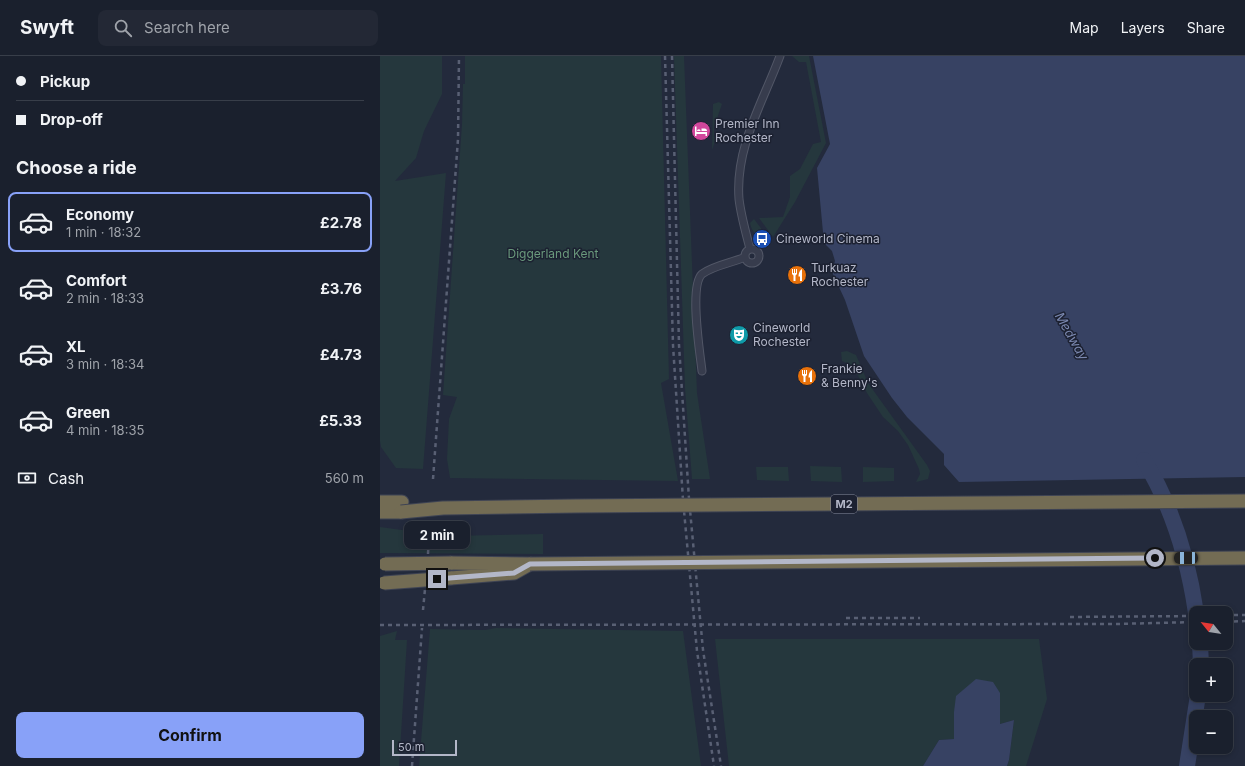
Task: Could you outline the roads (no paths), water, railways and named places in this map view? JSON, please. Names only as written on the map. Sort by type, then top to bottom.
[{"type":"highway","name":"M2","points":[[380,502],[401,507],[442,508],[1245,501]]},
{"type":"highway","name":"M2","points":[[380,512],[401,507]]},
{"type":"highway","points":[[383,564],[1245,558]]},
{"type":"highway","points":[[382,583],[514,573],[530,564]]},
{"type":"street","points":[[750,249],[739,198],[742,158],[754,119],[780,56]]},
{"type":"street","points":[[702,371],[697,329],[696,290],[698,280],[707,272],[745,257],[746,253],[750,249]]},
{"type":"street","points":[[745,257],[751,262],[758,258],[756,251],[750,249]]},
{"type":"water","points":[[813,56],[1245,56],[1245,477],[959,482],[944,465],[944,454],[907,417],[892,398],[864,356],[845,300],[832,272],[835,261],[832,251],[824,243],[817,168],[830,144]]},
{"type":"water","points":[[976,679],[993,682],[1000,693],[1000,724],[1014,720],[1007,766],[923,766],[939,740],[954,739],[954,712],[956,696]]},
{"type":"waterway","name":"Medway","points":[[1144,460],[1163,496],[1178,534],[1189,573],[1195,606]]},
{"type":"waterway","name":"Medway","points":[[1200,650],[1201,658]]},
{"type":"waterway","name":"Medway","points":[[1187,766],[1197,702]]},
{"type":"railway","points":[[433,479],[458,139],[459,56]]},
{"type":"railway","points":[[665,56],[673,345],[683,500],[697,651],[714,766]]},
{"type":"railway","points":[[672,56],[679,345],[689,499],[703,650],[721,766]]},
{"type":"railway","points":[[428,554],[429,535]]},
{"type":"railway","points":[[423,610],[425,589]]},
{"type":"railway","points":[[1233,615],[1245,615]]},
{"type":"railway","points":[[1070,617],[1189,616]]},
{"type":"railway","points":[[846,618],[920,618]]},
{"type":"railway","points":[[1233,622],[1245,621]]},
{"type":"railway","points":[[380,625],[1115,624],[1189,622]]},
{"type":"railway","points":[[412,766],[422,628]]},
{"type":"place","name":"Premier Inn Rochester","points":[[701,131]]},
{"type":"place","name":"Cineworld Cinema","points":[[762,239]]},
{"type":"place","name":"Turkuaz Rochester","points":[[797,275]]},
{"type":"place","name":"Cineworld Rochester","points":[[739,335]]},
{"type":"place","name":"Frankie & Benny's","points":[[807,376]]},
{"type":"park label","name":"Diggerland Kent","points":[[553,254]]}]
